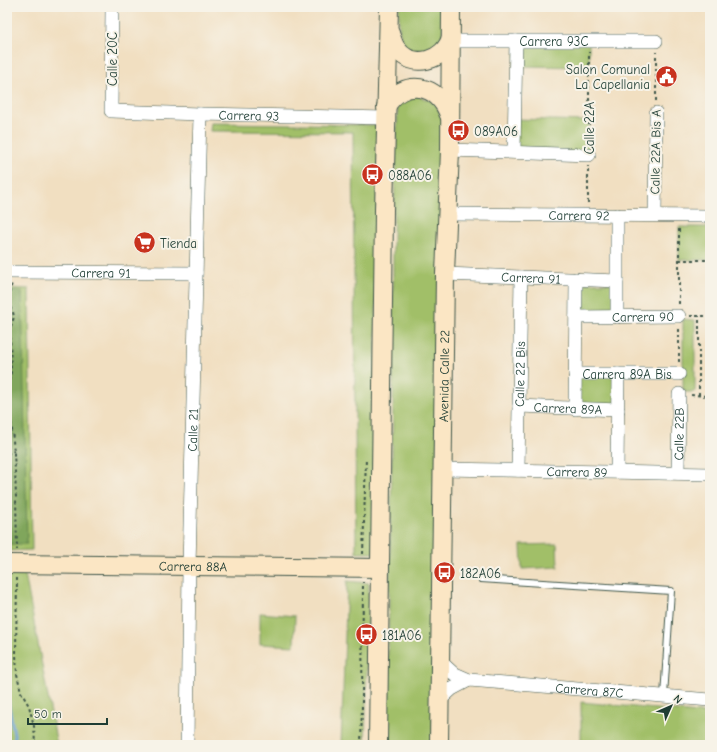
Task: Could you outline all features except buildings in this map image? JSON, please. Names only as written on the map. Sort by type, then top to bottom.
[{"type":"main road","name":"Avenida Calle 22","points":[[439,745],[444,469],[445,274],[450,150],[451,7]]},
{"type":"main road","points":[[389,14],[392,42],[405,57],[414,60],[431,60],[445,49],[450,42],[451,37]]},
{"type":"main road","points":[[378,745],[384,210],[389,14]]},
{"type":"main road","points":[[386,113],[391,100],[401,91],[413,88],[423,88],[440,98],[446,106],[450,116]]},
{"type":"main road","name":"Carrera 88A","points":[[12,564],[380,568]]},
{"type":"street","name":"Calle 20C","points":[[111,111],[112,7]]},
{"type":"street","name":"Carrera 93C","points":[[451,37],[516,41],[656,41]]},
{"type":"street","points":[[514,152],[516,41]]},
{"type":"street","name":"Carrera 93","points":[[111,111],[200,114],[386,113]]},
{"type":"street","name":"Calle 22A Bis A","points":[[655,215],[656,113]]},
{"type":"street","name":"Calle 21","points":[[188,745],[189,566],[200,114]]},
{"type":"street","points":[[450,150],[588,155]]},
{"type":"street","name":"Carrera 92","points":[[448,214],[710,216]]},
{"type":"street","points":[[617,215],[617,317]]},
{"type":"street","name":"Carrera 91","points":[[11,272],[196,274]]},
{"type":"street","name":"Carrera 91","points":[[445,274],[617,281]]},
{"type":"street","name":"Calle 22 Bis","points":[[518,470],[520,277]]},
{"type":"street","points":[[575,409],[576,280]]},
{"type":"street","name":"Carrera 90","points":[[576,317],[679,316]]},
{"type":"street","name":"Carrera 89A Bis","points":[[576,374],[679,374]]},
{"type":"street","points":[[617,472],[618,374]]},
{"type":"street","name":"Calle 22B","points":[[678,394],[678,473]]},
{"type":"street","name":"Carrera 89A","points":[[519,406],[618,410]]},
{"type":"street","name":"Carrera 89","points":[[444,469],[710,474]]},
{"type":"street","name":"Carrera 87C","points":[[440,661],[452,673],[469,680],[710,700]]},
{"type":"street","points":[[440,700],[452,689],[469,680]]},
{"type":"lane","points":[[481,579],[671,591],[664,696]]},
{"type":"path","name":"Calle 22A","points":[[588,215],[590,41]]},
{"type":"path","name":"Calle 22A Bis A","points":[[656,41],[656,113]]},
{"type":"path","points":[[679,260],[710,260]]},
{"type":"path","points":[[11,272],[7,302],[14,317],[10,329],[11,372],[7,393],[12,422],[14,451],[12,564],[17,674],[21,692],[29,706],[34,726],[35,745]]},
{"type":"path","name":"Carrera 90","points":[[679,316],[710,316]]},
{"type":"path","points":[[699,316],[699,395]]},
{"type":"path","points":[[678,394],[710,396]]},
{"type":"path","points":[[7,454],[14,451]]},
{"type":"green space","points":[[399,7],[445,7],[441,47],[423,58],[402,45],[399,26]]},
{"type":"green space","points":[[516,41],[589,41],[589,67],[515,66]]},
{"type":"green space","points":[[410,93],[436,103],[443,122],[432,745],[386,745],[393,407],[393,234],[398,103]]},
{"type":"green space","points":[[515,119],[589,121],[589,155],[514,152]]},
{"type":"green space","points":[[211,123],[378,125],[374,553],[356,553],[353,132],[210,131]]},
{"type":"green space","points":[[679,227],[710,227],[710,260],[679,260]]},
{"type":"green space","points":[[579,283],[614,283],[614,313],[579,314]]},
{"type":"green space","points":[[7,288],[29,289],[32,550],[7,551]]},
{"type":"green space","points":[[7,291],[22,291],[27,544],[7,544]]},
{"type":"green space","points":[[683,319],[695,320],[695,392],[683,392]]},
{"type":"green space","points":[[577,375],[616,377],[616,409],[577,407]]},
{"type":"green space","points":[[557,544],[558,567],[522,569],[521,545]]},
{"type":"green space","points":[[7,574],[25,574],[57,745],[7,745]]},
{"type":"green space","points":[[347,581],[369,583],[365,745],[341,745]]},
{"type":"green space","points":[[260,613],[295,616],[294,646],[260,644]]},
{"type":"green space","points":[[581,702],[710,714],[710,745],[581,745]]},
{"type":"waterway","points":[[7,696],[16,745]]},
{"type":"place","name":"Salon Comunal La Capellania","points":[[666,76]]},
{"type":"place","name":"089A06","points":[[458,131]]},
{"type":"place","name":"088A06","points":[[373,175]]},
{"type":"place","name":"Tienda","points":[[145,243]]},
{"type":"place","name":"182A06","points":[[444,573]]},
{"type":"place","name":"181A06","points":[[367,635]]}]
